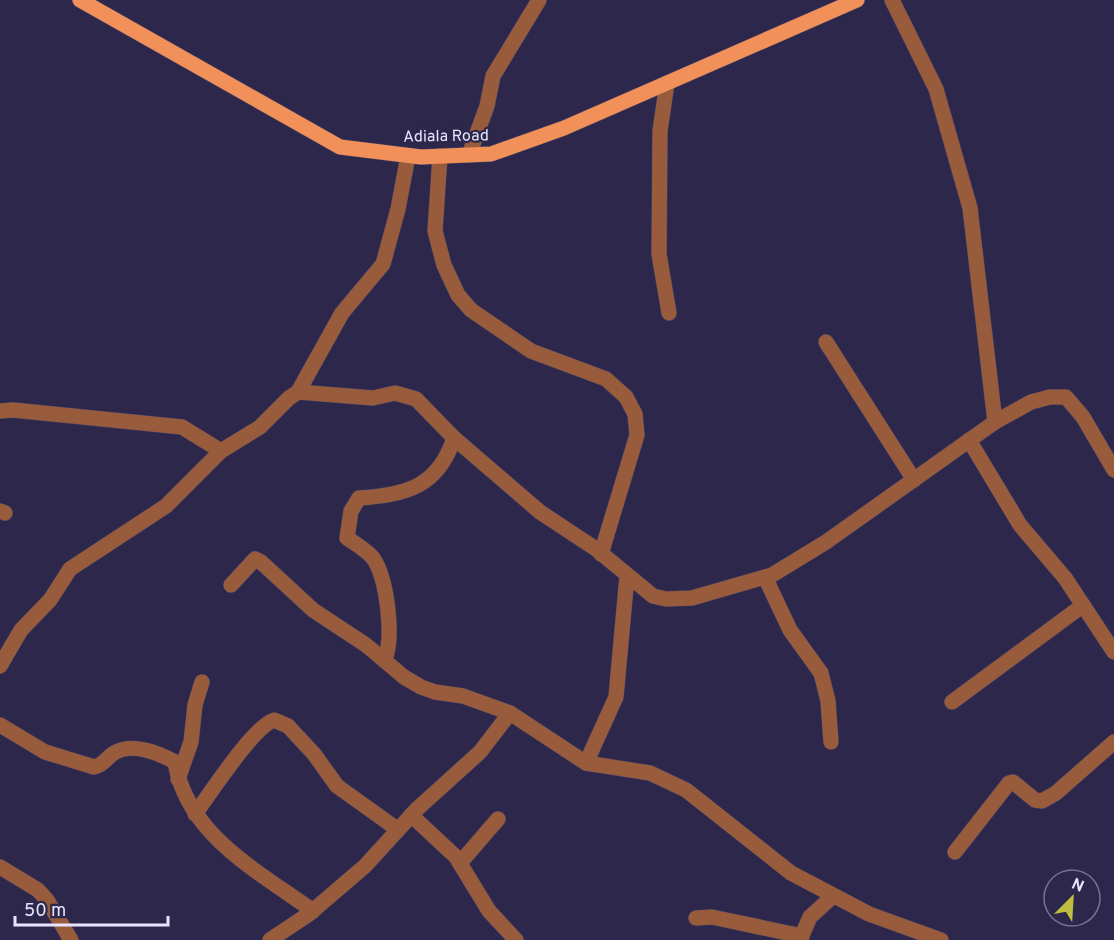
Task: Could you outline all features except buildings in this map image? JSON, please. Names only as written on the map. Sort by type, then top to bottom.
[{"type":"main road","name":"Adiala Road","points":[[80,0],[340,147],[408,156],[491,154],[564,128],[857,0]]},
{"type":"street","points":[[469,155],[487,106],[493,76],[539,0]]},
{"type":"street","points":[[892,0],[936,89],[970,208],[995,422]]},
{"type":"street","points":[[667,83],[660,140],[659,254],[669,313]]},
{"type":"street","points":[[0,666],[21,630],[50,600],[70,569],[166,506],[221,451],[260,428],[289,398],[298,392],[342,313],[383,264],[398,209],[408,156]]},
{"type":"street","points":[[440,156],[435,231],[444,265],[458,295],[471,310],[531,351],[606,379],[626,397],[635,414],[637,435],[601,554]]},
{"type":"street","points":[[826,342],[914,480]]},
{"type":"street","points":[[298,392],[362,398],[395,393],[416,399],[454,438],[540,512],[601,554],[653,596],[666,599],[692,598],[765,577],[818,547],[995,422],[1031,402],[1050,397],[1066,397],[1083,417],[1114,470]]},
{"type":"street","points":[[0,411],[13,410],[182,427],[221,451]]},
{"type":"street","points":[[385,659],[388,627],[383,582],[374,560],[347,538],[351,512],[359,498],[394,496],[422,484],[439,469],[448,455],[454,438]]},
{"type":"street","points":[[969,440],[1020,525],[1065,578],[1114,652]]},
{"type":"street","points":[[231,585],[255,559],[313,610],[385,659],[404,677],[421,687],[435,692],[463,696],[510,713],[586,763],[597,767],[633,769],[650,773],[686,790],[732,824],[774,861],[833,896],[888,922],[941,940]]},
{"type":"street","points":[[586,763],[616,697],[627,576]]},
{"type":"street","points":[[765,577],[790,630],[821,673],[828,701],[831,742]]},
{"type":"street","points":[[952,702],[1082,606]]},
{"type":"street","points":[[178,779],[189,748],[195,705],[202,682]]},
{"type":"street","points":[[270,940],[313,911],[370,860],[411,815],[480,752],[510,713]]},
{"type":"street","points":[[195,814],[247,746],[266,724],[274,720],[288,726],[314,754],[337,786],[397,829]]},
{"type":"street","points":[[0,725],[45,752],[94,767],[101,766],[117,751],[137,749],[162,754],[175,762],[178,779],[195,814],[213,837],[313,911]]},
{"type":"street","points":[[955,852],[1009,783],[1013,782],[1035,800],[1041,801],[1056,792],[1114,742]]},
{"type":"street","points":[[411,815],[446,845],[460,862],[489,911],[516,940]]},
{"type":"street","points":[[460,862],[498,819]]},
{"type":"street","points":[[0,867],[38,890],[47,900],[71,940]]},
{"type":"street","points":[[696,918],[712,917],[801,938],[810,917],[833,896]]}]
